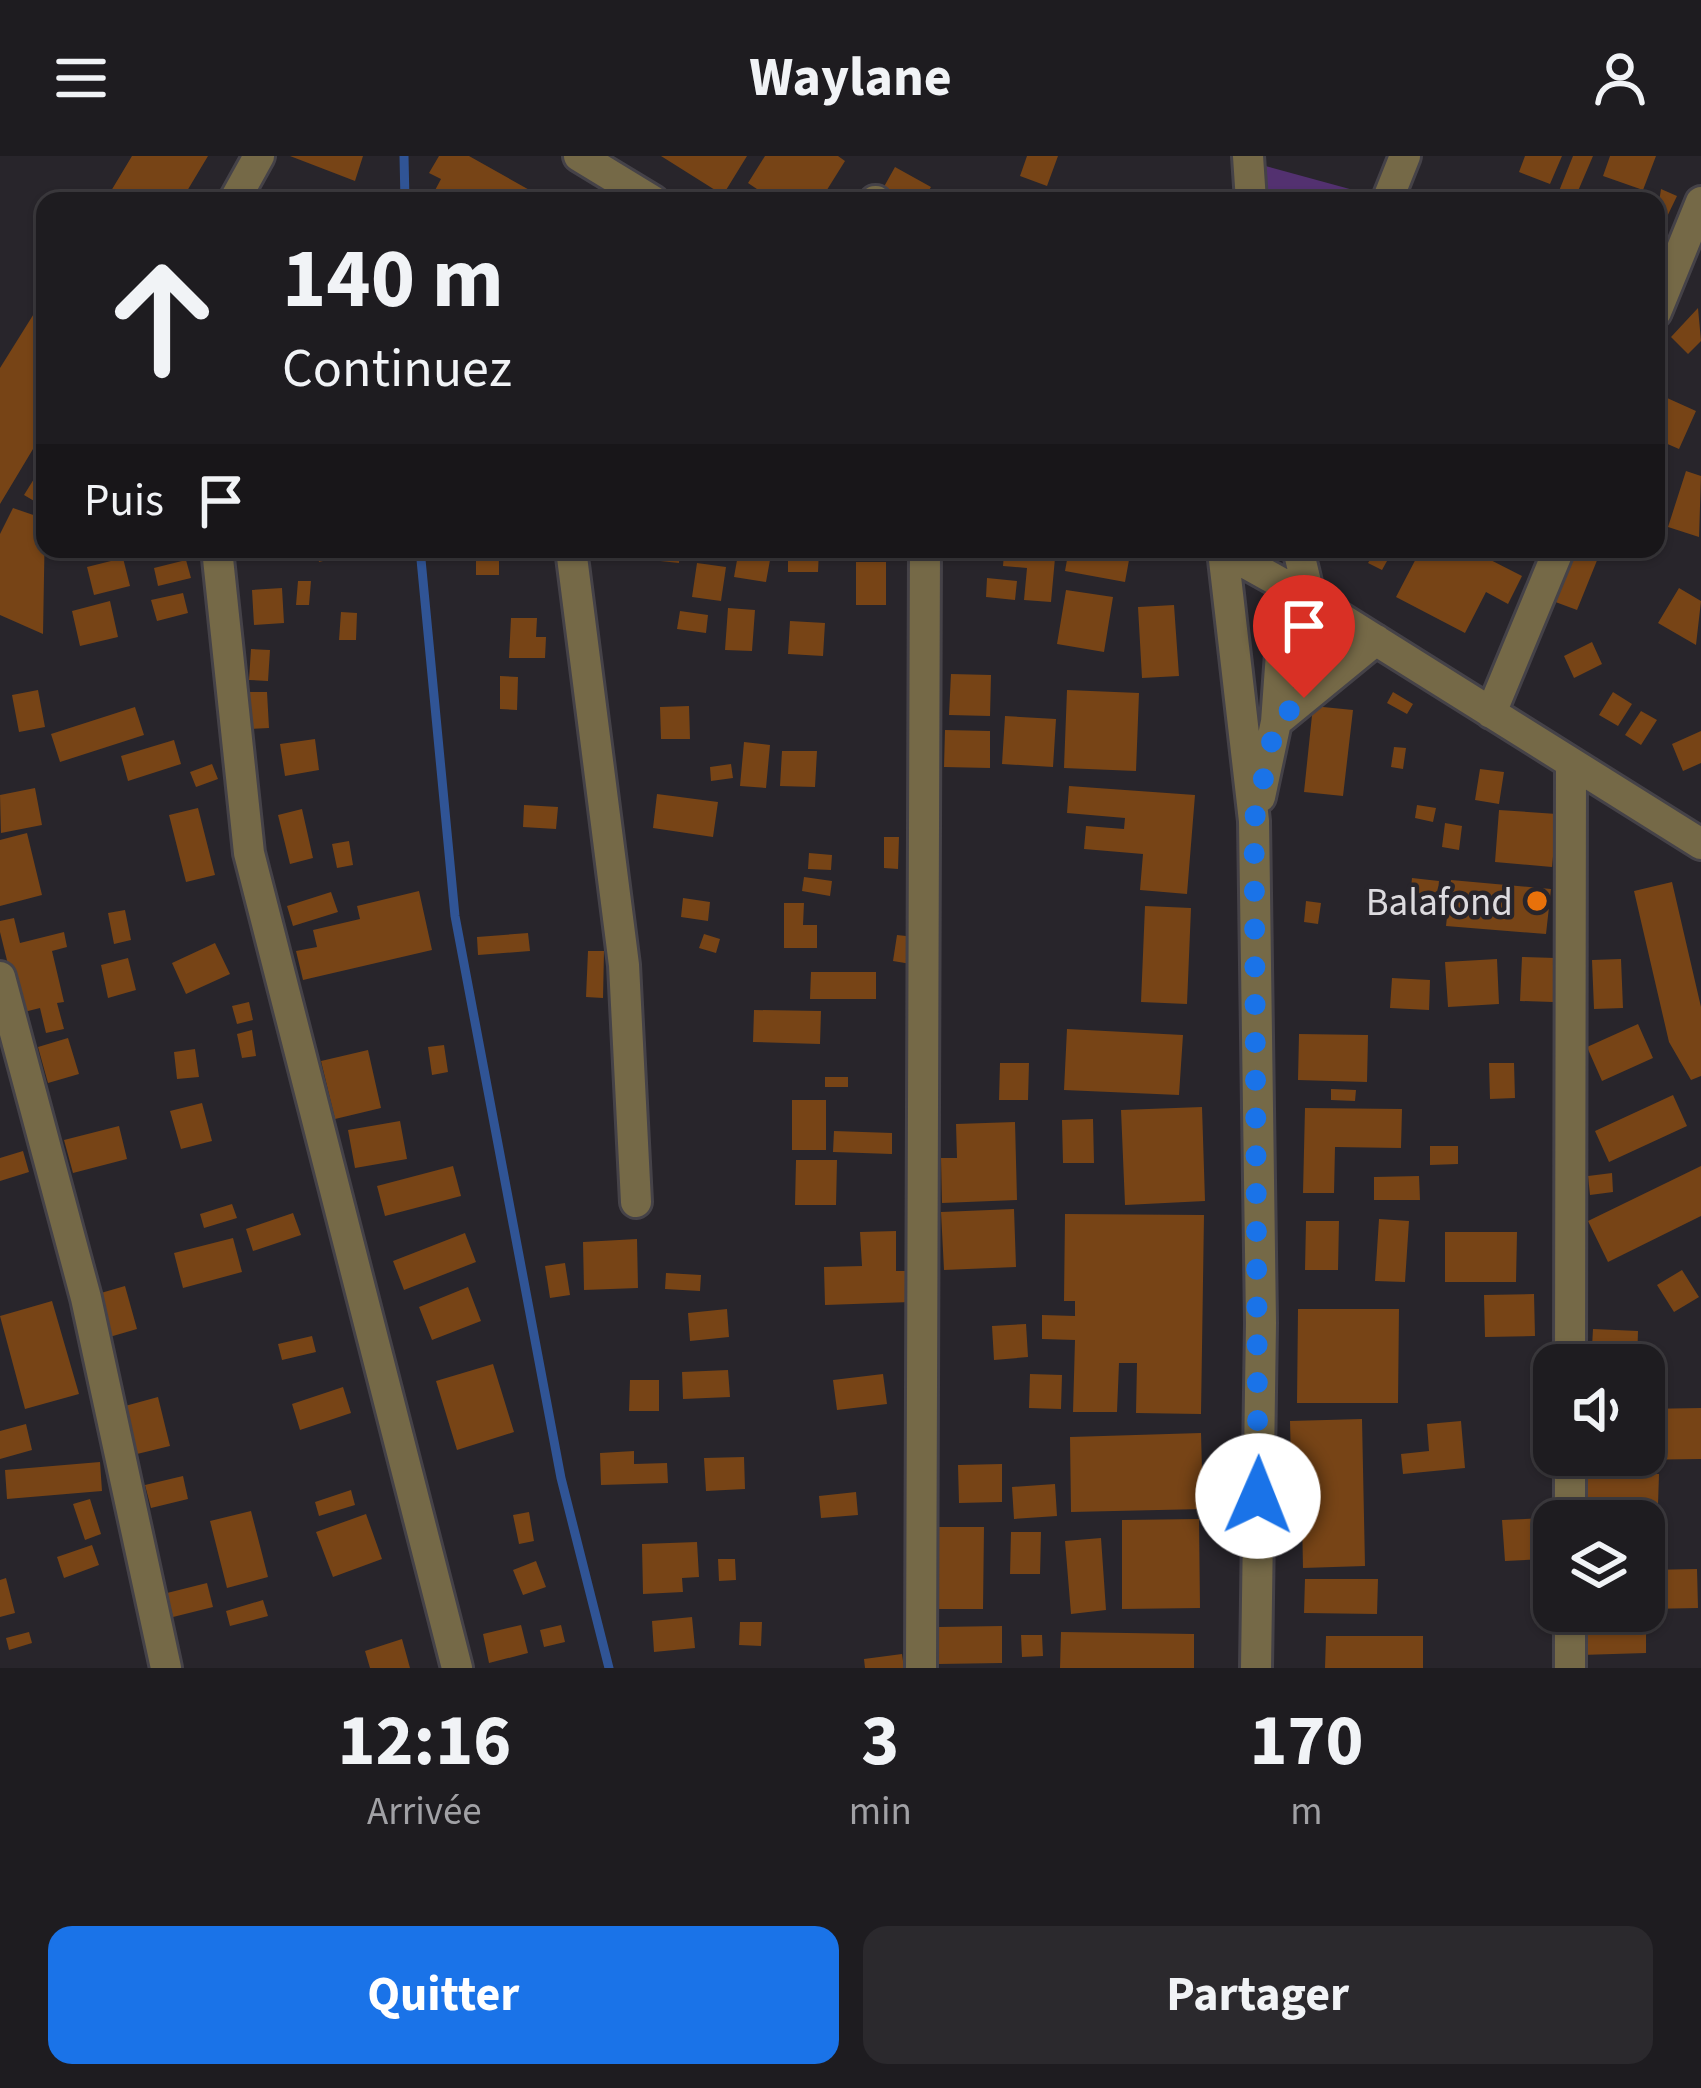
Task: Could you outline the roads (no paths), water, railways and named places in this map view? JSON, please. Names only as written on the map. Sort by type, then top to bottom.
[{"type":"street","points":[[239,192],[259,156]]},
{"type":"street","points":[[581,156],[639,192]]},
{"type":"street","points":[[1248,156],[1250,192]]},
{"type":"street","points":[[1391,192],[1406,156]]},
{"type":"street","points":[[1665,290],[1701,202]]},
{"type":"street","points":[[218,558],[249,853],[457,1668]]},
{"type":"street","points":[[572,558],[623,965],[637,1202]]},
{"type":"street","points":[[921,1668],[925,558]]},
{"type":"street","points":[[1223,558],[1254,821],[1261,1323],[1256,1668]]},
{"type":"street","points":[[1236,558],[1701,844]]},
{"type":"street","points":[[1254,821],[1298,592],[1298,558]]},
{"type":"street","points":[[1492,713],[1555,558]]},
{"type":"street","points":[[1276,722],[1376,640]]},
{"type":"street","points":[[1570,1344],[1571,766]]},
{"type":"street","points":[[0,977],[86,1298],[166,1668]]},
{"type":"street","points":[[1570,1632],[1570,1668]]},
{"type":"waterway","points":[[404,156],[405,192]]},
{"type":"waterway","points":[[421,558],[455,916],[561,1478],[609,1668]]},
{"type":"place","name":"Balafond","points":[[1537,901]]}]
